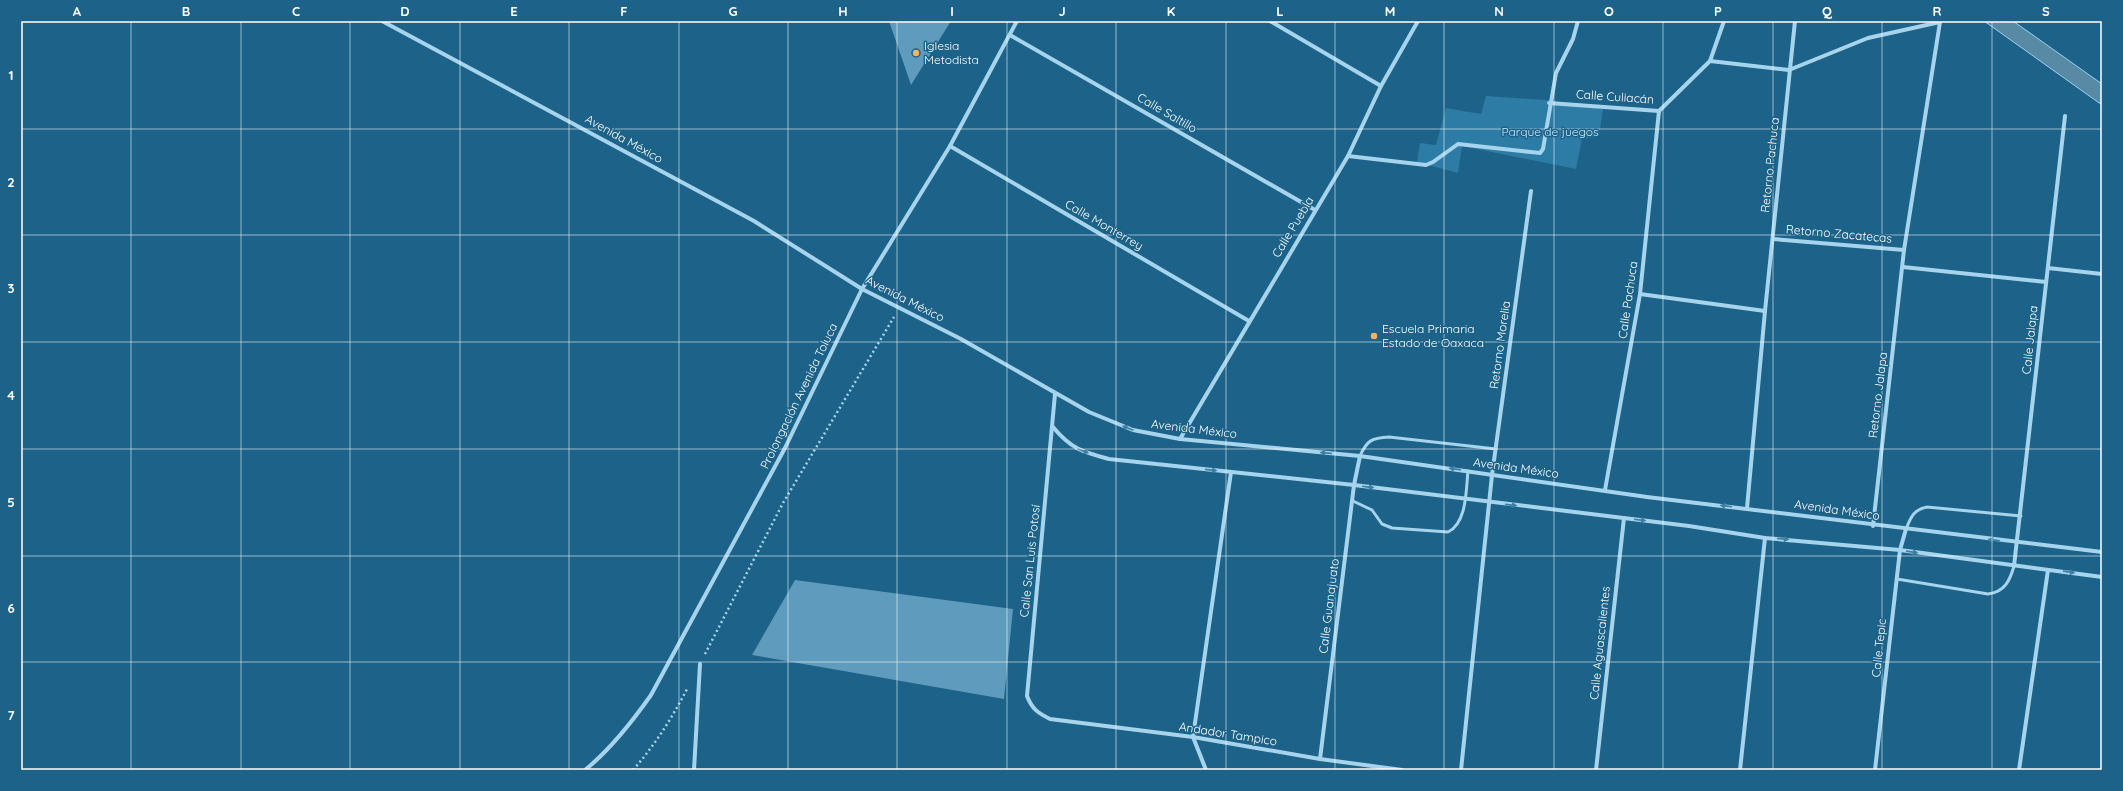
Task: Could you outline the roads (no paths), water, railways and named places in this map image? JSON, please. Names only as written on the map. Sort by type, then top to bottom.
[{"type":"street","name":"Avenida México","points":[[382,21],[754,221],[862,289],[961,339],[1088,412],[1133,430],[1180,439],[1360,456],[1873,526],[2102,552]]},
{"type":"street","name":"Prolongación Avenida Toluca","points":[[585,770],[597,760],[633,721],[651,695],[785,448],[862,289],[950,146],[1017,21]]},
{"type":"street","points":[[1270,21],[1381,86]]},
{"type":"street","name":"Calle Puebla","points":[[1180,439],[1348,156],[1381,86],[1418,21]]},
{"type":"street","points":[[1348,156],[1422,165],[1433,162],[1458,144],[1537,154],[1543,149],[1549,103],[1556,73],[1573,39],[1578,21]]},
{"type":"street","points":[[1724,21],[1710,61],[1789,70]]},
{"type":"street","name":"Retorno Pachuca","points":[[1747,508],[1765,311],[1795,21]]},
{"type":"street","name":"Retorno Jalapa","points":[[1789,70],[1868,38],[1940,22],[1904,250],[1873,526]]},
{"type":"street","name":"Calle Saltillo","points":[[1010,35],[1315,210]]},
{"type":"street","name":"Calle Culiacán","points":[[1549,103],[1659,111],[1710,61]]},
{"type":"street","name":"Calle Pachuca","points":[[1605,490],[1640,294],[1659,111]]},
{"type":"street","name":"Calle Jalapa","points":[[2014,566],[2021,516],[2065,116]]},
{"type":"street","name":"Calle Monterrey","points":[[950,146],[1249,321]]},
{"type":"street","name":"Retorno Morelia","points":[[1491,503],[1492,475],[1531,191]]},
{"type":"street","name":"Retorno Zacatecas","points":[[1773,238],[1904,250]]},
{"type":"street","points":[[1903,267],[2046,282]]},
{"type":"street","points":[[2048,268],[2102,274]]},
{"type":"street","points":[[1640,294],[1765,311]]},
{"type":"street","name":"Calle San Luis Potosí","points":[[1050,719],[1037,713],[1030,706],[1027,696],[1055,394]]},
{"type":"street","points":[[1053,427],[1064,440],[1077,449],[1109,459],[1354,485],[1491,503],[1624,518],[1764,538],[1900,550],[2102,577]]},
{"type":"street","name":"Calle Guanajuato","points":[[1320,759],[1354,485],[1360,456]]},
{"type":"street","points":[[1206,770],[1193,737],[1231,472]]},
{"type":"street","points":[[1461,770],[1491,503]]},
{"type":"street","name":"Calle Aguascalientes","points":[[1596,770],[1624,518]]},
{"type":"street","name":"Calle Tepic","points":[[1875,770],[1900,550],[1906,529]]},
{"type":"street","points":[[1740,770],[1764,538]]},
{"type":"street","points":[[2019,770],[2048,570]]},
{"type":"street","points":[[694,770],[700,664]]},
{"type":"street","name":"Andador Tampico","points":[[1050,719],[1193,737],[1320,759],[1402,770]]},
{"type":"lane","points":[[1360,456],[1365,444],[1372,440],[1389,437],[1496,449]]},
{"type":"lane","points":[[1353,501],[1372,510],[1382,524],[1392,528],[1448,532],[1460,522],[1468,471]]},
{"type":"lane","points":[[1906,529],[1912,514],[1918,509],[1927,507],[2021,516]]},
{"type":"lane","points":[[1897,579],[1988,594],[1995,593],[2008,584],[2014,566]]},
{"type":"place","name":"Iglesia Metodista","points":[[916,53]]},
{"type":"place","name":"Escuela Primaria Estado de Oaxaca","points":[[1374,336]]},
{"type":"park label","name":"Parque de juegos","points":[[1550,132]]}]
